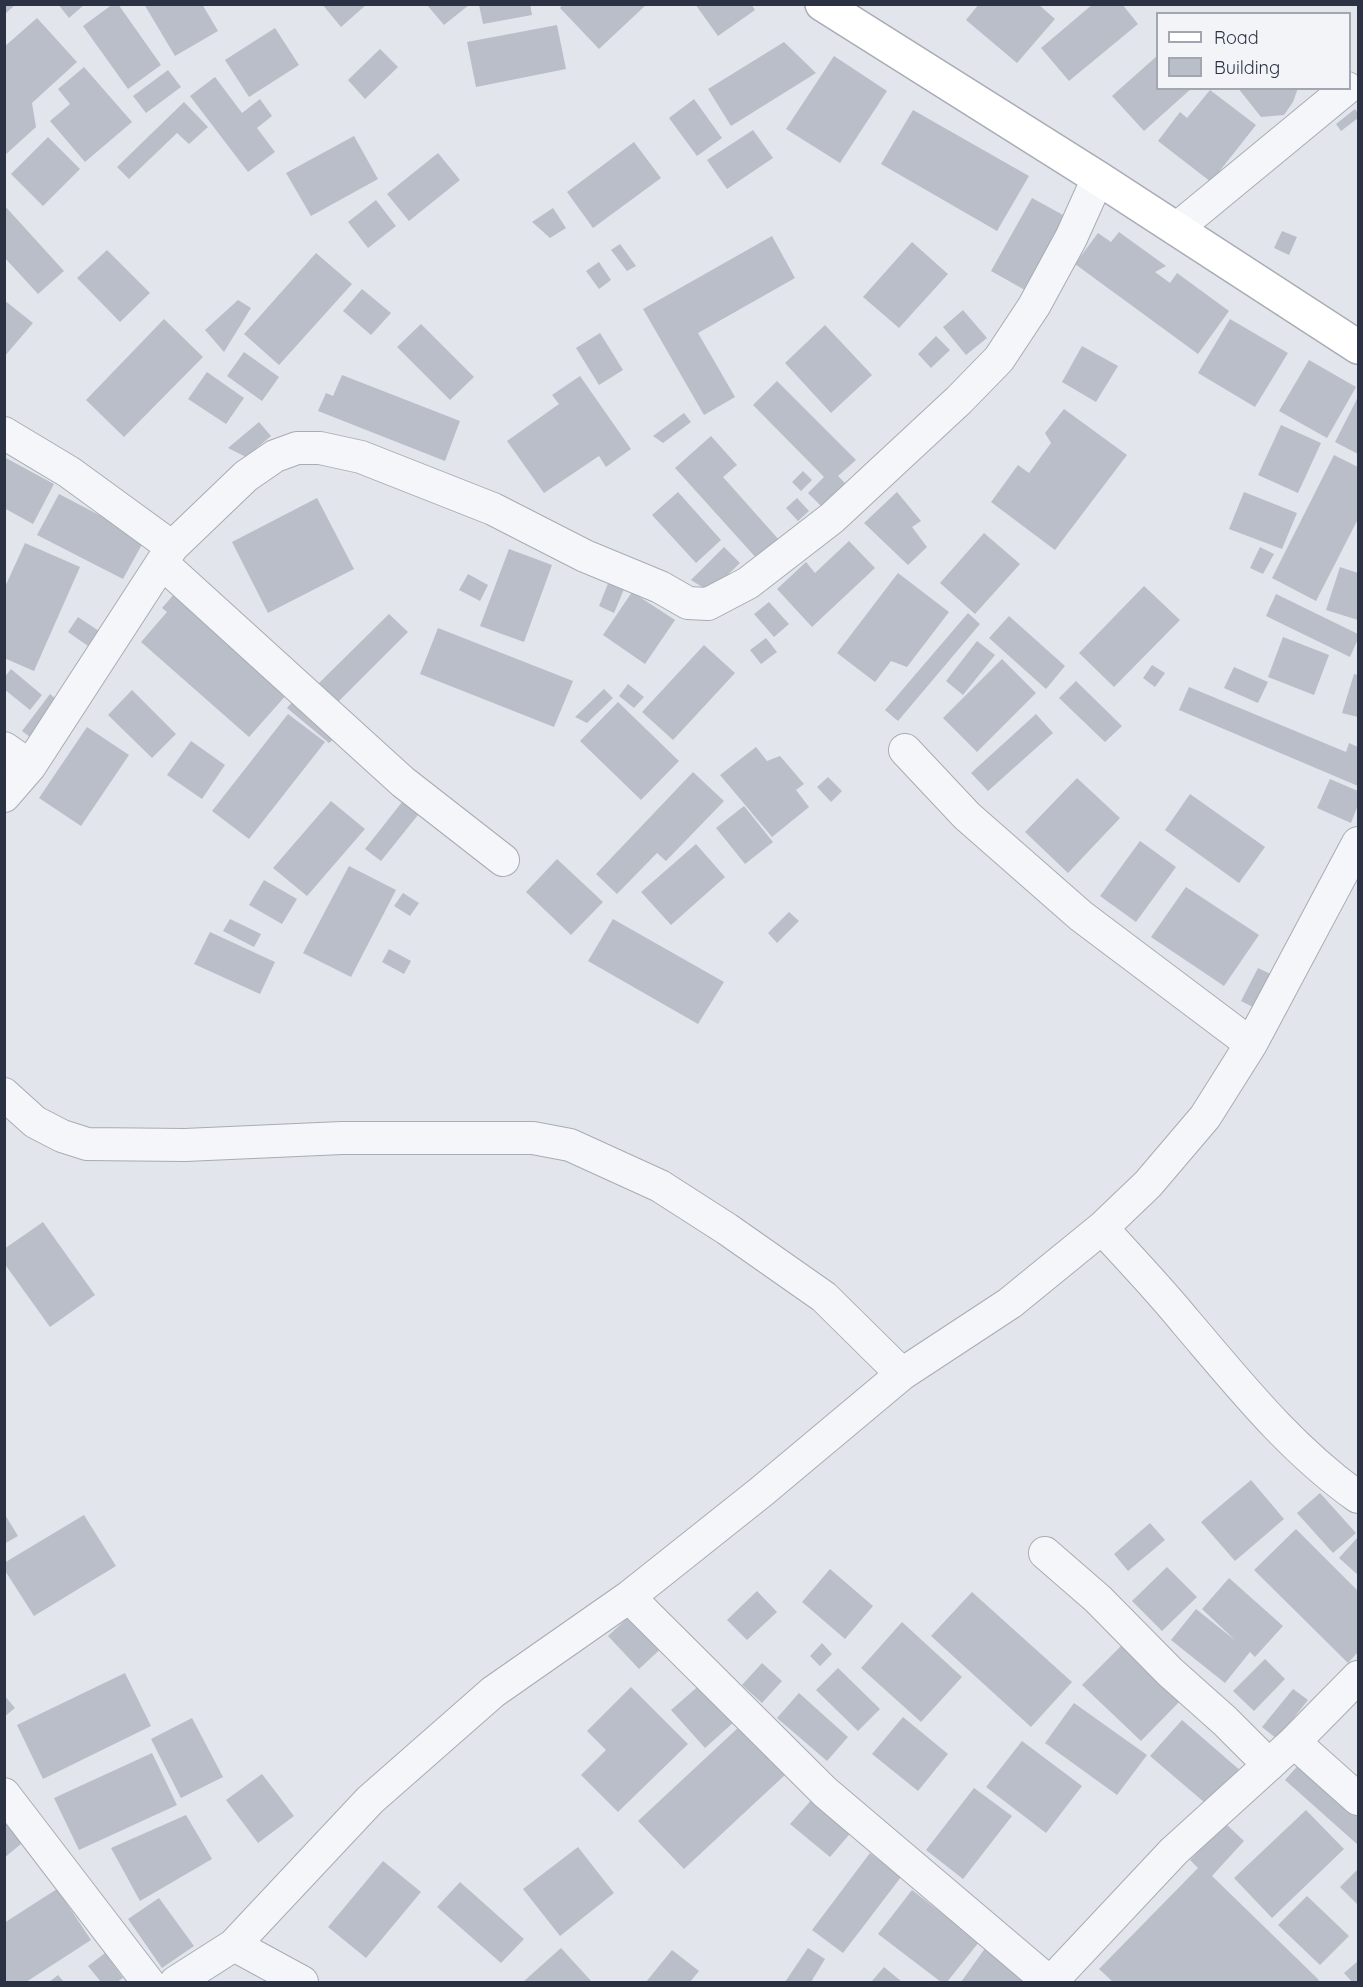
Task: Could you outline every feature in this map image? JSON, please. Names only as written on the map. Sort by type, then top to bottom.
[{"type":"street","points":[[822,4],[1098,178],[1359,347]]},
{"type":"street","points":[[1176,229],[1344,90]]},
{"type":"street","points":[[4,796],[30,766],[167,555],[246,476],[275,456],[297,448],[320,448],[361,457],[493,509],[585,556],[660,587],[687,603],[708,604],[748,583],[832,518],[959,400],[999,359],[1034,306],[1071,238],[1098,178]]},
{"type":"street","points":[[4,433],[69,472],[167,555],[403,782],[503,860]]},
{"type":"street","points":[[4,748],[30,766]]},
{"type":"street","points":[[905,750],[967,816],[1081,916],[1251,1044]]},
{"type":"street","points":[[176,1983],[234,1945],[370,1800],[493,1692],[629,1597],[902,1374],[1010,1303],[1102,1228],[1148,1184],[1205,1117],[1251,1044],[1359,843]]},
{"type":"street","points":[[4,1094],[35,1122],[63,1136],[87,1144],[185,1145],[342,1138],[533,1138],[570,1145],[660,1186],[727,1229],[824,1297],[902,1374]]},
{"type":"street","points":[[1102,1228],[1182,1317],[1265,1415],[1329,1476],[1359,1497]]},
{"type":"street","points":[[1045,1553],[1098,1599],[1170,1672],[1225,1721],[1269,1765]]},
{"type":"street","points":[[629,1597],[825,1792],[1050,1983],[1174,1851],[1294,1742],[1359,1677]]},
{"type":"street","points":[[1294,1742],[1359,1799]]},
{"type":"street","points":[[4,1794],[148,1983]]},
{"type":"street","points":[[234,1945],[302,1983]]},
{"type":"building","points":[[4,4],[16,4],[4,15]]},
{"type":"building","points":[[58,4],[85,4],[69,18]]},
{"type":"building","points":[[113,4],[118,4],[161,65],[128,89],[83,26]]},
{"type":"building","points":[[144,4],[202,4],[218,31],[175,56]]},
{"type":"building","points":[[322,4],[367,4],[341,27]]},
{"type":"building","points":[[480,4],[530,4],[532,15],[483,24]]},
{"type":"building","points":[[563,4],[647,4],[599,49],[560,8]]},
{"type":"building","points":[[695,4],[751,4],[755,10],[718,36]]},
{"type":"building","points":[[979,4],[1038,4],[1055,19],[1017,63],[966,20]]},
{"type":"building","points":[[1093,4],[1122,4],[1138,24],[1069,81],[1041,48]]},
{"type":"building","points":[[427,5],[469,5],[444,25]]},
{"type":"building","points":[[37,18],[77,62],[32,103],[36,127],[4,156],[4,47]]},
{"type":"building","points":[[557,25],[566,69],[476,87],[467,42]]},
{"type":"building","points":[[275,28],[299,65],[249,97],[225,60]]},
{"type":"building","points":[[784,42],[816,73],[731,126],[708,89]]},
{"type":"building","points":[[380,49],[398,67],[365,99],[348,80]]},
{"type":"building","points":[[834,56],[887,91],[840,163],[786,129]]},
{"type":"building","points":[[1156,57],[1156,90],[1190,90],[1144,131],[1112,96]]},
{"type":"building","points":[[84,67],[132,122],[85,162],[50,121],[70,104],[58,89]]},
{"type":"building","points":[[168,70],[181,87],[146,113],[133,96]]},
{"type":"building","points":[[215,77],[242,113],[260,99],[272,116],[257,128],[275,152],[248,172],[190,96]]},
{"type":"building","points":[[1210,90],[1256,125],[1211,182],[1158,141],[1180,112],[1187,118]]},
{"type":"building","points":[[1240,90],[1297,90],[1293,102],[1284,115],[1261,117]]},
{"type":"building","points":[[694,99],[722,138],[697,156],[669,118]]},
{"type":"building","points":[[184,102],[208,127],[189,144],[177,133],[129,179],[117,167]]},
{"type":"building","points":[[1355,109],[1358,118],[1341,131],[1336,124]]},
{"type":"building","points":[[913,110],[1029,176],[997,231],[881,164]]},
{"type":"building","points":[[753,130],[773,158],[727,189],[707,160]]},
{"type":"building","points":[[354,136],[378,179],[311,216],[286,173]]},
{"type":"building","points":[[48,137],[80,169],[43,206],[11,174]]},
{"type":"building","points":[[634,142],[661,178],[593,228],[567,192]]},
{"type":"building","points":[[438,153],[460,180],[409,221],[387,194]]},
{"type":"building","points":[[1032,198],[1074,221],[1032,294],[991,271]]},
{"type":"building","points":[[376,200],[396,226],[368,248],[348,222]]},
{"type":"building","points":[[4,205],[64,271],[38,294],[4,257]]},
{"type":"building","points":[[553,208],[566,228],[550,238],[532,222]]},
{"type":"building","points":[[1282,231],[1297,237],[1289,255],[1274,248]]},
{"type":"building","points":[[1119,232],[1166,266],[1155,272],[1170,283],[1177,273],[1229,311],[1198,354],[1075,264],[1098,233],[1111,242]]},
{"type":"building","points":[[772,236],[795,278],[698,333],[735,397],[704,415],[643,309]]},
{"type":"building","points":[[912,242],[948,274],[899,328],[863,297]]},
{"type":"building","points":[[620,244],[636,266],[627,271],[611,250]]},
{"type":"building","points":[[107,250],[150,293],[120,322],[77,278]]},
{"type":"building","points":[[316,253],[352,284],[279,365],[244,334]]},
{"type":"building","points":[[599,262],[611,280],[599,289],[586,271]]},
{"type":"building","points":[[362,289],[391,313],[371,335],[343,311]]},
{"type":"building","points":[[4,300],[33,323],[4,357]]},
{"type":"building","points":[[238,300],[251,308],[224,352],[205,330]]},
{"type":"building","points":[[963,310],[987,338],[966,355],[943,327]]},
{"type":"building","points":[[164,319],[203,357],[124,437],[86,400]]},
{"type":"building","points":[[1230,319],[1288,353],[1255,407],[1198,373]]},
{"type":"building","points":[[421,324],[474,377],[450,400],[397,347]]},
{"type":"building","points":[[825,325],[872,375],[831,413],[785,363]]},
{"type":"building","points":[[600,333],[623,370],[599,385],[576,348]]},
{"type":"building","points":[[936,336],[950,350],[931,368],[918,354]]},
{"type":"building","points":[[1082,346],[1118,366],[1096,402],[1062,382]]},
{"type":"building","points":[[244,352],[279,377],[262,401],[227,376]]},
{"type":"building","points":[[1309,360],[1356,387],[1327,438],[1279,411]]},
{"type":"building","points":[[207,372],[244,398],[226,424],[188,399]]},
{"type":"building","points":[[342,375],[460,421],[445,461],[318,411],[326,393],[333,396]]},
{"type":"building","points":[[580,376],[631,449],[606,467],[599,456],[544,493],[507,441],[559,404],[552,395]]},
{"type":"building","points":[[777,381],[856,460],[838,476],[849,487],[825,510],[808,493],[824,477],[753,405]]},
{"type":"building","points":[[1358,397],[1358,454],[1335,442]]},
{"type":"building","points":[[1064,409],[1127,455],[1055,550],[991,502],[1018,465],[1029,473],[1051,443],[1045,433]]},
{"type":"building","points":[[684,413],[691,422],[663,443],[653,436]]},
{"type":"building","points":[[259,422],[271,436],[246,457],[228,448]]},
{"type":"building","points":[[1281,425],[1321,443],[1298,493],[1258,475]]},
{"type":"building","points":[[711,436],[737,465],[723,477],[780,541],[758,560],[675,468]]},
{"type":"building","points":[[1334,455],[1358,467],[1358,519],[1316,601],[1272,578]]},
{"type":"building","points":[[4,457],[54,484],[33,524],[4,508]]},
{"type":"building","points":[[803,471],[812,480],[801,491],[792,482]]},
{"type":"building","points":[[678,492],[721,540],[696,563],[652,515]]},
{"type":"building","points":[[897,492],[921,521],[912,527],[927,547],[908,565],[864,523]]},
{"type":"building","points":[[1244,492],[1297,513],[1282,549],[1229,529]]},
{"type":"building","points":[[59,494],[145,539],[123,579],[37,535]]},
{"type":"building","points":[[317,498],[354,569],[268,613],[232,542]]},
{"type":"building","points":[[797,498],[809,511],[798,521],[786,508]]},
{"type":"building","points":[[984,533],[1020,564],[975,614],[940,583]]},
{"type":"building","points":[[849,541],[875,568],[812,627],[777,589],[806,562],[815,573]]},
{"type":"building","points":[[25,543],[80,567],[34,671],[4,658],[4,589]]},
{"type":"building","points":[[724,547],[740,563],[710,592],[691,580]]},
{"type":"building","points":[[1260,547],[1274,554],[1263,574],[1250,568]]},
{"type":"building","points":[[509,549],[552,565],[524,642],[480,626]]},
{"type":"building","points":[[1340,567],[1358,573],[1358,620],[1326,610]]},
{"type":"building","points":[[898,573],[949,612],[907,667],[891,661],[875,682],[837,653]]},
{"type":"building","points":[[468,574],[488,585],[480,601],[459,590]]},
{"type":"building","points":[[611,576],[627,582],[614,613],[599,606]]},
{"type":"building","points":[[1144,586],[1180,620],[1114,687],[1079,653]]},
{"type":"building","points":[[632,592],[675,620],[645,664],[603,635]]},
{"type":"building","points":[[175,593],[288,693],[249,737],[141,642],[167,612],[162,608]]},
{"type":"building","points":[[1276,594],[1358,634],[1350,657],[1266,616]]},
{"type":"building","points":[[769,602],[789,624],[774,637],[754,614]]},
{"type":"building","points":[[968,613],[980,624],[898,721],[885,710]]},
{"type":"building","points":[[389,614],[408,632],[338,702],[319,683]]},
{"type":"building","points":[[1009,616],[1065,666],[1046,689],[989,638]]},
{"type":"building","points":[[78,617],[99,631],[88,646],[68,632]]},
{"type":"building","points":[[438,628],[573,681],[554,727],[420,674]]},
{"type":"building","points":[[1283,637],[1329,655],[1314,695],[1268,677]]},
{"type":"building","points":[[766,638],[777,652],[761,664],[750,650]]},
{"type":"building","points":[[977,641],[995,655],[963,695],[946,681]]},
{"type":"building","points":[[704,645],[735,673],[673,740],[642,712]]},
{"type":"building","points":[[1002,659],[1036,693],[977,752],[943,718]]},
{"type":"building","points":[[1152,665],[1165,673],[1155,687],[1143,678]]},
{"type":"building","points":[[1234,667],[1268,682],[1258,703],[1224,688]]},
{"type":"building","points":[[11,669],[42,695],[30,710],[4,689],[4,678]]},
{"type":"building","points":[[1354,674],[1358,675],[1358,717],[1342,713]]},
{"type":"building","points":[[1076,681],[1122,726],[1105,742],[1059,698]]},
{"type":"building","points":[[628,684],[644,697],[634,708],[619,696]]},
{"type":"building","points":[[1189,687],[1346,752],[1349,743],[1358,747],[1358,786],[1179,710]]},
{"type":"building","points":[[604,689],[613,698],[587,723],[575,717]]},
{"type":"building","points":[[132,690],[176,734],[152,758],[108,715]]},
{"type":"building","points":[[50,694],[62,704],[34,740],[22,731]]},
{"type":"building","points":[[294,700],[337,736],[329,743],[287,708]]},
{"type":"building","points":[[618,702],[679,761],[641,800],[580,741]]},
{"type":"building","points":[[288,714],[325,742],[249,839],[212,811]]},
{"type":"building","points":[[1036,714],[1053,733],[988,791],[971,773]]},
{"type":"building","points":[[87,727],[129,755],[81,826],[39,798]]},
{"type":"building","points":[[191,741],[225,765],[202,799],[167,775]]},
{"type":"building","points":[[756,747],[767,761],[780,756],[804,784],[796,790],[809,807],[772,837],[720,775]]},
{"type":"building","points":[[693,772],[724,801],[666,861],[657,853],[617,894],[596,874]]},
{"type":"building","points":[[828,777],[842,791],[831,802],[817,787]]},
{"type":"building","points":[[1077,778],[1120,818],[1068,873],[1025,832]]},
{"type":"building","points":[[1330,779],[1358,791],[1358,805],[1351,823],[1317,808]]},
{"type":"building","points":[[1190,794],[1265,847],[1239,883],[1165,830]]},
{"type":"building","points":[[406,797],[422,810],[381,861],[365,849]]},
{"type":"building","points":[[331,801],[365,829],[307,896],[273,868]]},
{"type":"building","points":[[744,806],[773,842],[745,864],[716,828]]},
{"type":"building","points":[[1140,841],[1176,867],[1136,922],[1100,896]]},
{"type":"building","points":[[696,844],[725,877],[671,925],[641,892]]},
{"type":"building","points":[[557,859],[603,902],[571,935],[526,892]]},
{"type":"building","points":[[349,866],[396,890],[351,977],[303,953]]},
{"type":"building","points":[[264,880],[297,899],[282,924],[249,905]]},
{"type":"building","points":[[1186,887],[1259,935],[1224,986],[1151,937]]},
{"type":"building","points":[[403,893],[419,903],[410,916],[394,906]]},
{"type":"building","points":[[789,912],[799,921],[777,943],[768,933]]},
{"type":"building","points":[[230,919],[261,934],[254,947],[223,931]]},
{"type":"building","points":[[613,919],[724,982],[698,1024],[588,961]]},
{"type":"building","points":[[210,932],[275,962],[260,994],[194,964]]},
{"type":"building","points":[[389,949],[411,961],[404,974],[382,962]]},
{"type":"building","points":[[1258,968],[1277,977],[1259,1010],[1241,1001]]},
{"type":"building","points":[[43,1222],[95,1295],[50,1327],[4,1263],[4,1249]]},
{"type":"building","points":[[1251,1480],[1284,1519],[1235,1561],[1201,1522]]},
{"type":"building","points":[[1320,1493],[1356,1533],[1333,1553],[1297,1513]]},
{"type":"building","points":[[4,1513],[18,1536],[4,1544]]},
{"type":"building","points":[[84,1515],[116,1566],[34,1616],[4,1569],[4,1563]]},
{"type":"building","points":[[1150,1523],[1165,1540],[1128,1571],[1114,1554]]},
{"type":"building","points":[[1296,1529],[1358,1591],[1358,1652],[1348,1663],[1254,1570]]},
{"type":"building","points":[[1358,1537],[1358,1575],[1339,1558]]},
{"type":"building","points":[[1167,1567],[1197,1597],[1162,1631],[1132,1601]]},
{"type":"building","points":[[830,1569],[873,1606],[845,1639],[802,1602]]},
{"type":"building","points":[[1229,1578],[1283,1626],[1255,1657],[1250,1652],[1225,1683],[1171,1640],[1196,1609],[1236,1641],[1202,1609]]},
{"type":"building","points":[[757,1591],[777,1612],[747,1640],[727,1620]]},
{"type":"building","points":[[972,1592],[1072,1682],[1031,1727],[931,1636]]},
{"type":"building","points":[[635,1611],[666,1644],[639,1669],[608,1636]]},
{"type":"building","points":[[902,1622],[962,1677],[921,1722],[861,1668]]},
{"type":"building","points":[[822,1643],[832,1654],[820,1666],[810,1656]]},
{"type":"building","points":[[1123,1644],[1181,1700],[1141,1741],[1082,1685]]},
{"type":"building","points":[[1265,1659],[1285,1679],[1254,1711],[1233,1691]]},
{"type":"building","points":[[762,1663],[782,1681],[762,1703],[742,1685]]},
{"type":"building","points":[[838,1668],[880,1709],[858,1731],[816,1690]]},
{"type":"building","points":[[125,1673],[151,1726],[43,1779],[17,1725]]},
{"type":"building","points":[[702,1683],[735,1721],[705,1748],[671,1710]]},
{"type":"building","points":[[631,1687],[688,1744],[618,1812],[581,1775],[606,1750],[587,1731]]},
{"type":"building","points":[[1293,1689],[1308,1700],[1277,1739],[1262,1727]]},
{"type":"building","points":[[799,1693],[848,1737],[827,1761],[777,1718]]},
{"type":"building","points":[[4,1695],[15,1708],[4,1717]]},
{"type":"building","points":[[1074,1703],[1147,1755],[1117,1795],[1045,1743]]},
{"type":"building","points":[[903,1717],[948,1754],[918,1791],[872,1754]]},
{"type":"building","points":[[192,1718],[223,1777],[181,1798],[151,1739]]},
{"type":"building","points":[[1182,1720],[1242,1772],[1211,1808],[1150,1756]]},
{"type":"building","points":[[740,1726],[786,1774],[684,1869],[638,1821]]},
{"type":"building","points":[[1022,1741],[1082,1786],[1046,1833],[986,1787]]},
{"type":"building","points":[[152,1753],[177,1805],[79,1850],[54,1798]]},
{"type":"building","points":[[1304,1759],[1358,1808],[1358,1845],[1285,1780]]},
{"type":"building","points":[[262,1774],[294,1816],[258,1843],[226,1800]]},
{"type":"building","points":[[974,1788],[1012,1816],[963,1879],[926,1850]]},
{"type":"building","points":[[814,1797],[854,1829],[830,1857],[790,1824]]},
{"type":"building","points":[[1306,1810],[1344,1849],[1272,1918],[1234,1878]]},
{"type":"building","points":[[186,1815],[212,1859],[140,1901],[111,1848]]},
{"type":"building","points":[[10,1820],[27,1839],[4,1858],[4,1825]]},
{"type":"building","points":[[1225,1823],[1244,1841],[1212,1876],[1319,1980],[1317,1982],[1113,1982],[1099,1969],[1198,1868],[1190,1860]]},
{"type":"building","points":[[578,1847],[614,1893],[560,1936],[523,1889]]},
{"type":"building","points":[[870,1853],[901,1877],[843,1953],[812,1930]]},
{"type":"building","points":[[383,1861],[421,1892],[366,1958],[328,1927]]},
{"type":"building","points":[[1358,1869],[1358,1905],[1340,1887]]},
{"type":"building","points":[[460,1882],[524,1939],[501,1963],[437,1907]]},
{"type":"building","points":[[57,1889],[91,1940],[26,1982],[4,1982],[4,1923]]},
{"type":"building","points":[[912,1890],[979,1942],[947,1982],[941,1982],[878,1934]]},
{"type":"building","points":[[1307,1896],[1349,1936],[1320,1965],[1278,1925]]},
{"type":"building","points":[[159,1898],[194,1946],[162,1968],[128,1919]]},
{"type":"building","points":[[986,1947],[1037,1982],[961,1982]]},
{"type":"building","points":[[561,1948],[592,1982],[523,1982]]},
{"type":"building","points":[[808,1948],[825,1959],[811,1982],[785,1982]]},
{"type":"building","points":[[672,1950],[699,1971],[690,1982],[646,1982]]},
{"type":"building","points":[[105,1953],[123,1978],[117,1982],[101,1982],[88,1966]]},
{"type":"building","points":[[1358,1961],[1358,1982],[1352,1982],[1344,1973]]},
{"type":"building","points":[[884,1967],[902,1982],[871,1982]]},
{"type":"building","points":[[58,1975],[64,1982],[49,1982]]}]
